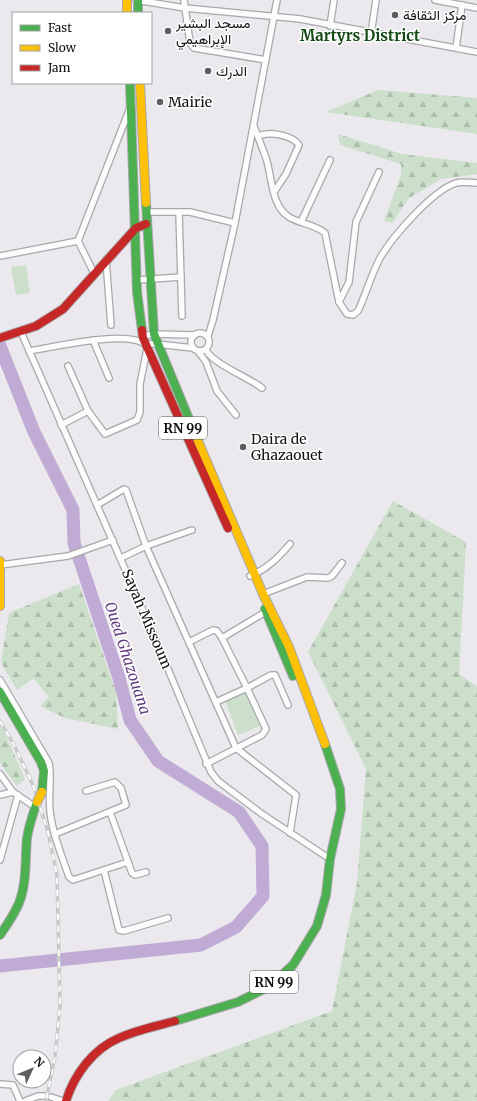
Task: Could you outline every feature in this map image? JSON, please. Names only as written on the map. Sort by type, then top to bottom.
[{"type":"main road","points":[[127,0],[127,12]]},
{"type":"main road","points":[[137,0],[138,12]]},
{"type":"main road","name":"RN 99","points":[[130,84],[136,228],[133,237],[143,342],[172,403],[194,442]]},
{"type":"main road","name":"RN 99","points":[[66,1101],[69,1089],[89,1060],[118,1038],[238,1002],[270,986],[293,965],[317,926],[326,895],[330,859],[341,809],[340,789],[328,752],[322,742],[268,610],[194,442],[180,399],[156,344],[146,224],[140,84]]},
{"type":"main road","points":[[136,228],[146,224]]},
{"type":"main road","points":[[0,338],[21,332],[54,316],[63,309],[106,260],[133,237],[147,235]]},
{"type":"main road","points":[[172,403],[180,399]]},
{"type":"main road","points":[[0,563],[0,606]]},
{"type":"main road","name":"RN 99","points":[[252,575],[263,594],[268,610]]},
{"type":"main road","points":[[0,692],[41,762],[44,770],[42,792],[36,804],[28,834],[23,896],[17,910],[0,935]]},
{"type":"street","points":[[137,0],[184,8],[274,16],[477,52]]},
{"type":"street","points":[[184,0],[190,43],[194,48],[266,60]]},
{"type":"street","points":[[206,350],[210,343],[208,336],[235,223],[277,0]]},
{"type":"street","points":[[330,26],[334,0]]},
{"type":"street","points":[[372,34],[376,0]]},
{"type":"street","points":[[435,0],[477,8]]},
{"type":"street","points":[[456,48],[462,5]]},
{"type":"street","points":[[94,273],[78,241],[131,104]]},
{"type":"street","points":[[254,126],[266,158],[274,192],[282,210],[289,217],[320,228],[326,233],[339,302],[347,314],[353,315],[358,312],[381,257],[406,225],[435,194],[458,182],[477,184]]},
{"type":"street","points":[[258,136],[268,133],[294,139],[299,145],[286,174],[274,192]]},
{"type":"street","points":[[301,222],[330,160]]},
{"type":"street","points":[[339,302],[349,282],[356,222],[379,172]]},
{"type":"street","points":[[146,212],[179,212],[205,215],[235,223]]},
{"type":"street","points":[[179,212],[182,316]]},
{"type":"street","points":[[0,256],[78,241]]},
{"type":"street","points":[[106,260],[111,325]]},
{"type":"street","points":[[137,280],[181,277]]},
{"type":"street","name":"Sayah Missoum","points":[[21,332],[28,351],[121,558],[206,764],[218,781],[290,834],[330,859]]},
{"type":"street","points":[[68,366],[88,411],[105,434],[137,420],[140,412],[139,391],[143,342],[154,334],[195,335],[203,333],[208,336]]},
{"type":"street","points":[[195,335],[192,339],[195,349],[206,362],[217,391],[236,415]]},
{"type":"street","points":[[28,351],[93,340],[143,342],[206,350]]},
{"type":"street","points":[[93,340],[110,378]]},
{"type":"street","points":[[206,350],[209,355],[221,364],[250,379],[262,388]]},
{"type":"street","points":[[61,425],[88,411]]},
{"type":"street","points":[[97,505],[124,489],[126,490],[146,546],[236,748],[294,793],[296,798],[290,834]]},
{"type":"street","points":[[121,558],[146,546],[192,530]]},
{"type":"street","points":[[0,563],[68,556],[113,540]]},
{"type":"street","points":[[252,575],[277,559],[290,544]]},
{"type":"street","points":[[263,594],[307,578],[328,578],[332,576],[342,563]]},
{"type":"street","points":[[222,638],[268,610]]},
{"type":"street","points":[[189,642],[213,630],[217,632],[222,638],[266,729],[262,735],[206,764]]},
{"type":"street","points":[[216,702],[247,688],[271,674],[275,675],[288,705]]},
{"type":"street","points":[[0,680],[49,763],[51,776],[50,812],[55,834],[71,880],[128,862]]},
{"type":"street","points":[[0,774],[16,796]]},
{"type":"street","points":[[55,834],[126,804],[119,785],[111,782],[86,791]]},
{"type":"street","points":[[0,795],[16,796],[36,804]]},
{"type":"street","points":[[0,860],[16,796]]},
{"type":"street","points":[[110,812],[133,874],[146,872]]},
{"type":"street","points":[[104,870],[119,930],[124,931],[168,918]]},
{"type":"street","points":[[0,1084],[13,1085],[22,1100]]},
{"type":"street","points":[[12,1101],[38,1096],[48,1096],[63,1101]]},
{"type":"green space","points":[[378,90],[477,98],[477,134],[326,112]]},
{"type":"green space","points":[[338,134],[402,154],[477,163],[477,174],[441,179],[409,198],[392,223],[384,221],[401,175],[401,164],[340,145]]},
{"type":"green space","points":[[26,265],[30,293],[16,295],[11,267]]},
{"type":"green space","points":[[393,501],[466,542],[459,674],[477,687],[477,1101],[108,1101],[116,1090],[332,1011],[357,883],[366,769],[308,652]]},
{"type":"green space","points":[[79,584],[116,692],[118,729],[65,718],[40,706],[49,697],[33,678],[17,690],[1,663],[9,613]]},
{"type":"green space","points":[[247,692],[260,726],[238,735],[225,701]]},
{"type":"green space","points":[[0,722],[25,779],[17,786],[0,763]]},
{"type":"waterway","name":"Oued Ghazouana","points":[[0,346],[34,432],[73,510],[74,543],[119,678],[130,720],[158,761],[239,812],[262,846],[263,896],[236,927],[201,945],[0,966]]},
{"type":"railway","points":[[0,721],[14,745],[33,785],[48,832],[57,875],[60,1006],[55,1056],[46,1101]]},
{"type":"traffic: fast","points":[[138,0],[138,12]]},
{"type":"traffic: fast","points":[[130,84],[137,292],[142,330]]},
{"type":"traffic: fast","points":[[146,203],[154,334],[198,441]]},
{"type":"traffic: fast","points":[[265,609],[293,676]]},
{"type":"traffic: fast","points":[[0,692],[41,762],[44,771],[42,792]]},
{"type":"traffic: fast","points":[[175,1021],[238,1002],[270,986],[293,965],[317,926],[326,895],[330,859],[341,809],[340,789],[325,744]]},
{"type":"traffic: fast","points":[[0,935],[15,912],[22,895],[25,879],[27,838],[37,802]]},
{"type":"traffic: slow","points":[[127,0],[127,12]]},
{"type":"traffic: slow","points":[[140,84],[146,203]]},
{"type":"traffic: slow","points":[[198,441],[263,594],[289,647],[325,744]]},
{"type":"traffic: slow","points":[[0,561],[0,606]]},
{"type":"traffic: slow","points":[[37,802],[42,792]]},
{"type":"traffic: jam","points":[[0,338],[36,326],[63,309],[136,228],[146,224]]},
{"type":"traffic: jam","points":[[142,330],[143,338],[228,528]]},
{"type":"traffic: jam","points":[[66,1101],[79,1073],[101,1049],[110,1043],[139,1030],[175,1021]]},
{"type":"place","name":"مركز الثقافة","points":[[395,15]]},
{"type":"place","name":"مسجد البشير الإبراهيمي","points":[[168,31]]},
{"type":"place","name":"الدرك","points":[[208,71]]},
{"type":"place","name":"Mairie","points":[[160,102]]},
{"type":"place","name":"Daira de Ghazaouet","points":[[243,447]]},
{"type":"district","name":"Martyrs District","points":[[360,35]]}]
